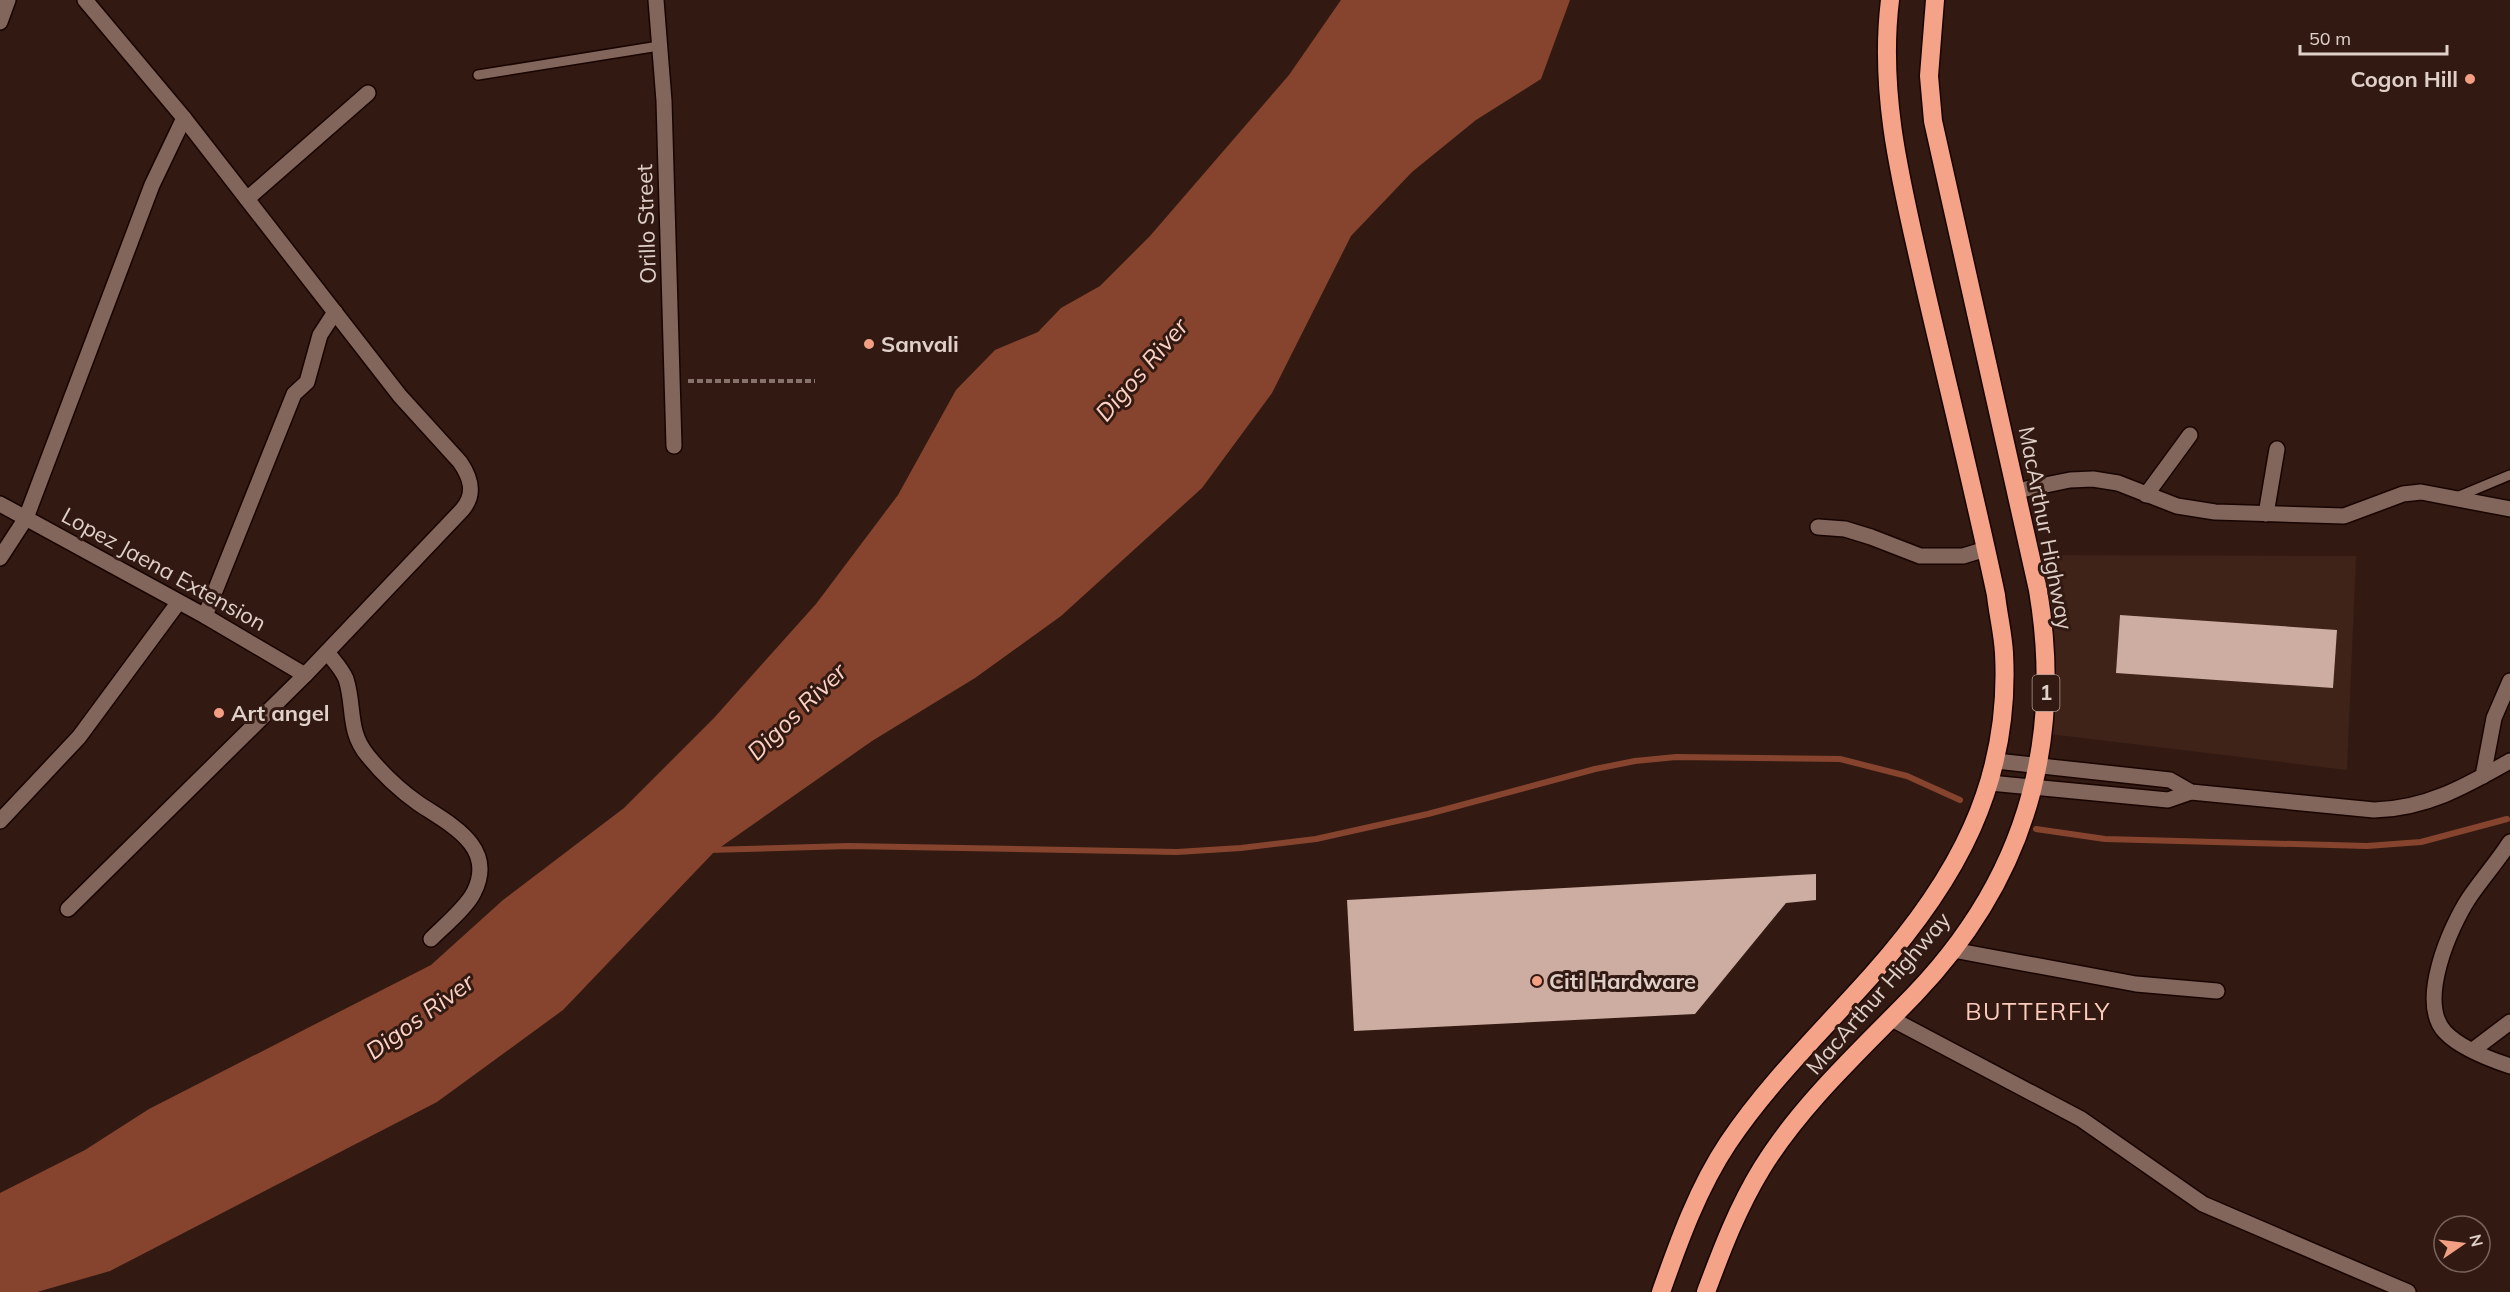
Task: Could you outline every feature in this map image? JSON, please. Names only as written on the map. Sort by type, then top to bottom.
[{"type":"highway","name":"MacArthur Highway","points":[[1661,1292],[1698,1199],[1727,1145],[1758,1102],[1921,917],[1958,859],[1990,783],[1996,761],[2004,697],[2004,652],[1986,549],[1904,195],[1888,114],[1887,26],[1890,0]]},
{"type":"highway","name":"MacArthur Highway","points":[[1706,1292],[1742,1204],[1763,1167],[1808,1108],[1953,950],[1986,901],[2007,861],[2034,786],[2039,764],[2044,725],[2045,643],[2038,590],[1933,121],[1929,76],[1935,0]]},
{"type":"street","points":[[0,22],[8,0]]},
{"type":"street","points":[[68,909],[305,675],[466,505],[471,488],[468,474],[460,462],[400,396],[184,118],[85,0]]},
{"type":"street","name":"Orillo Street","points":[[656,0],[671,276],[675,446]]},
{"type":"street","points":[[247,199],[368,93]]},
{"type":"street","points":[[0,558],[26,518],[152,185],[184,118]]},
{"type":"street","points":[[205,616],[294,394],[307,382],[320,334],[335,312]]},
{"type":"street","points":[[2146,495],[2190,435]]},
{"type":"street","points":[[2266,514],[2277,449]]},
{"type":"street","points":[[2016,491],[2070,480],[2093,479],[2118,483],[2146,495],[2187,507],[2266,514],[2344,516],[2403,494],[2421,492],[2510,509]]},
{"type":"street","name":"Lopez Jaena Extension","points":[[0,504],[205,616],[305,675]]},
{"type":"street","points":[[1818,527],[1845,529],[1920,556],[1963,556],[1986,549]]},
{"type":"street","points":[[0,821],[79,736],[178,603]]},
{"type":"street","points":[[327,652],[345,676],[351,700],[353,732],[368,756],[416,802],[457,827],[476,849],[481,872],[474,894],[431,939]]},
{"type":"street","points":[[2482,776],[2491,730],[2510,681]]},
{"type":"street","points":[[1996,761],[2170,780],[2191,792],[2374,810],[2399,810],[2439,798],[2510,761]]},
{"type":"street","points":[[1990,783],[2168,800],[2191,792]]},
{"type":"street","points":[[2510,842],[2491,872],[2469,898],[2453,928],[2441,961],[2434,993],[2437,1019],[2445,1032],[2473,1050],[2510,1066]]},
{"type":"street","points":[[2491,872],[2510,864]]},
{"type":"street","points":[[1953,950],[2136,984],[2217,991]]},
{"type":"street","points":[[1890,1018],[2081,1119],[2204,1204],[2408,1292]]},
{"type":"street","points":[[2473,1050],[2510,1022]]},
{"type":"lane","points":[[478,75],[659,46]]},
{"type":"lane","points":[[2453,499],[2510,475]]},
{"type":"path","points":[[673,380],[815,381]]},
{"type":"shaded area","points":[[2037,555],[2356,556],[2347,770],[2049,734]]},
{"type":"water","name":"Digos River","points":[[1341,0],[1570,0],[1541,79],[1476,120],[1412,172],[1351,236],[1272,393],[1202,488],[1061,616],[975,678],[872,741],[715,851],[563,1010],[437,1102],[110,1271],[37,1292],[0,1292],[0,1193],[85,1150],[149,1109],[431,965],[503,900],[624,808],[714,718],[816,604],[898,495],[956,390],[995,350],[1038,332],[1061,308],[1100,286],[1150,236],[1289,75]]},
{"type":"building","points":[[2120,615],[2337,630],[2333,688],[2116,673]]},
{"type":"building","name":"Citi Hardware","points":[[1816,874],[1816,900],[1786,903],[1695,1014],[1354,1031],[1347,900]]},
{"type":"waterway","points":[[707,850],[849,846],[1177,852],[1241,848],[1316,839],[1428,814],[1595,769],[1635,761],[1676,757],[1840,759],[1907,776],[1960,800]]},
{"type":"waterway","points":[[2036,829],[2105,839],[2367,846],[2421,842],[2507,819]]},
{"type":"place","name":"Cogon Hill","points":[[2470,79]]},
{"type":"place","name":"Sanvali","points":[[869,344]]},
{"type":"place","name":"Art angel","points":[[219,713]]},
{"type":"place","name":"Citi Hardware","points":[[1537,981]]},
{"type":"district","name":"BUTTERFLY","points":[[2038,1012]]}]
